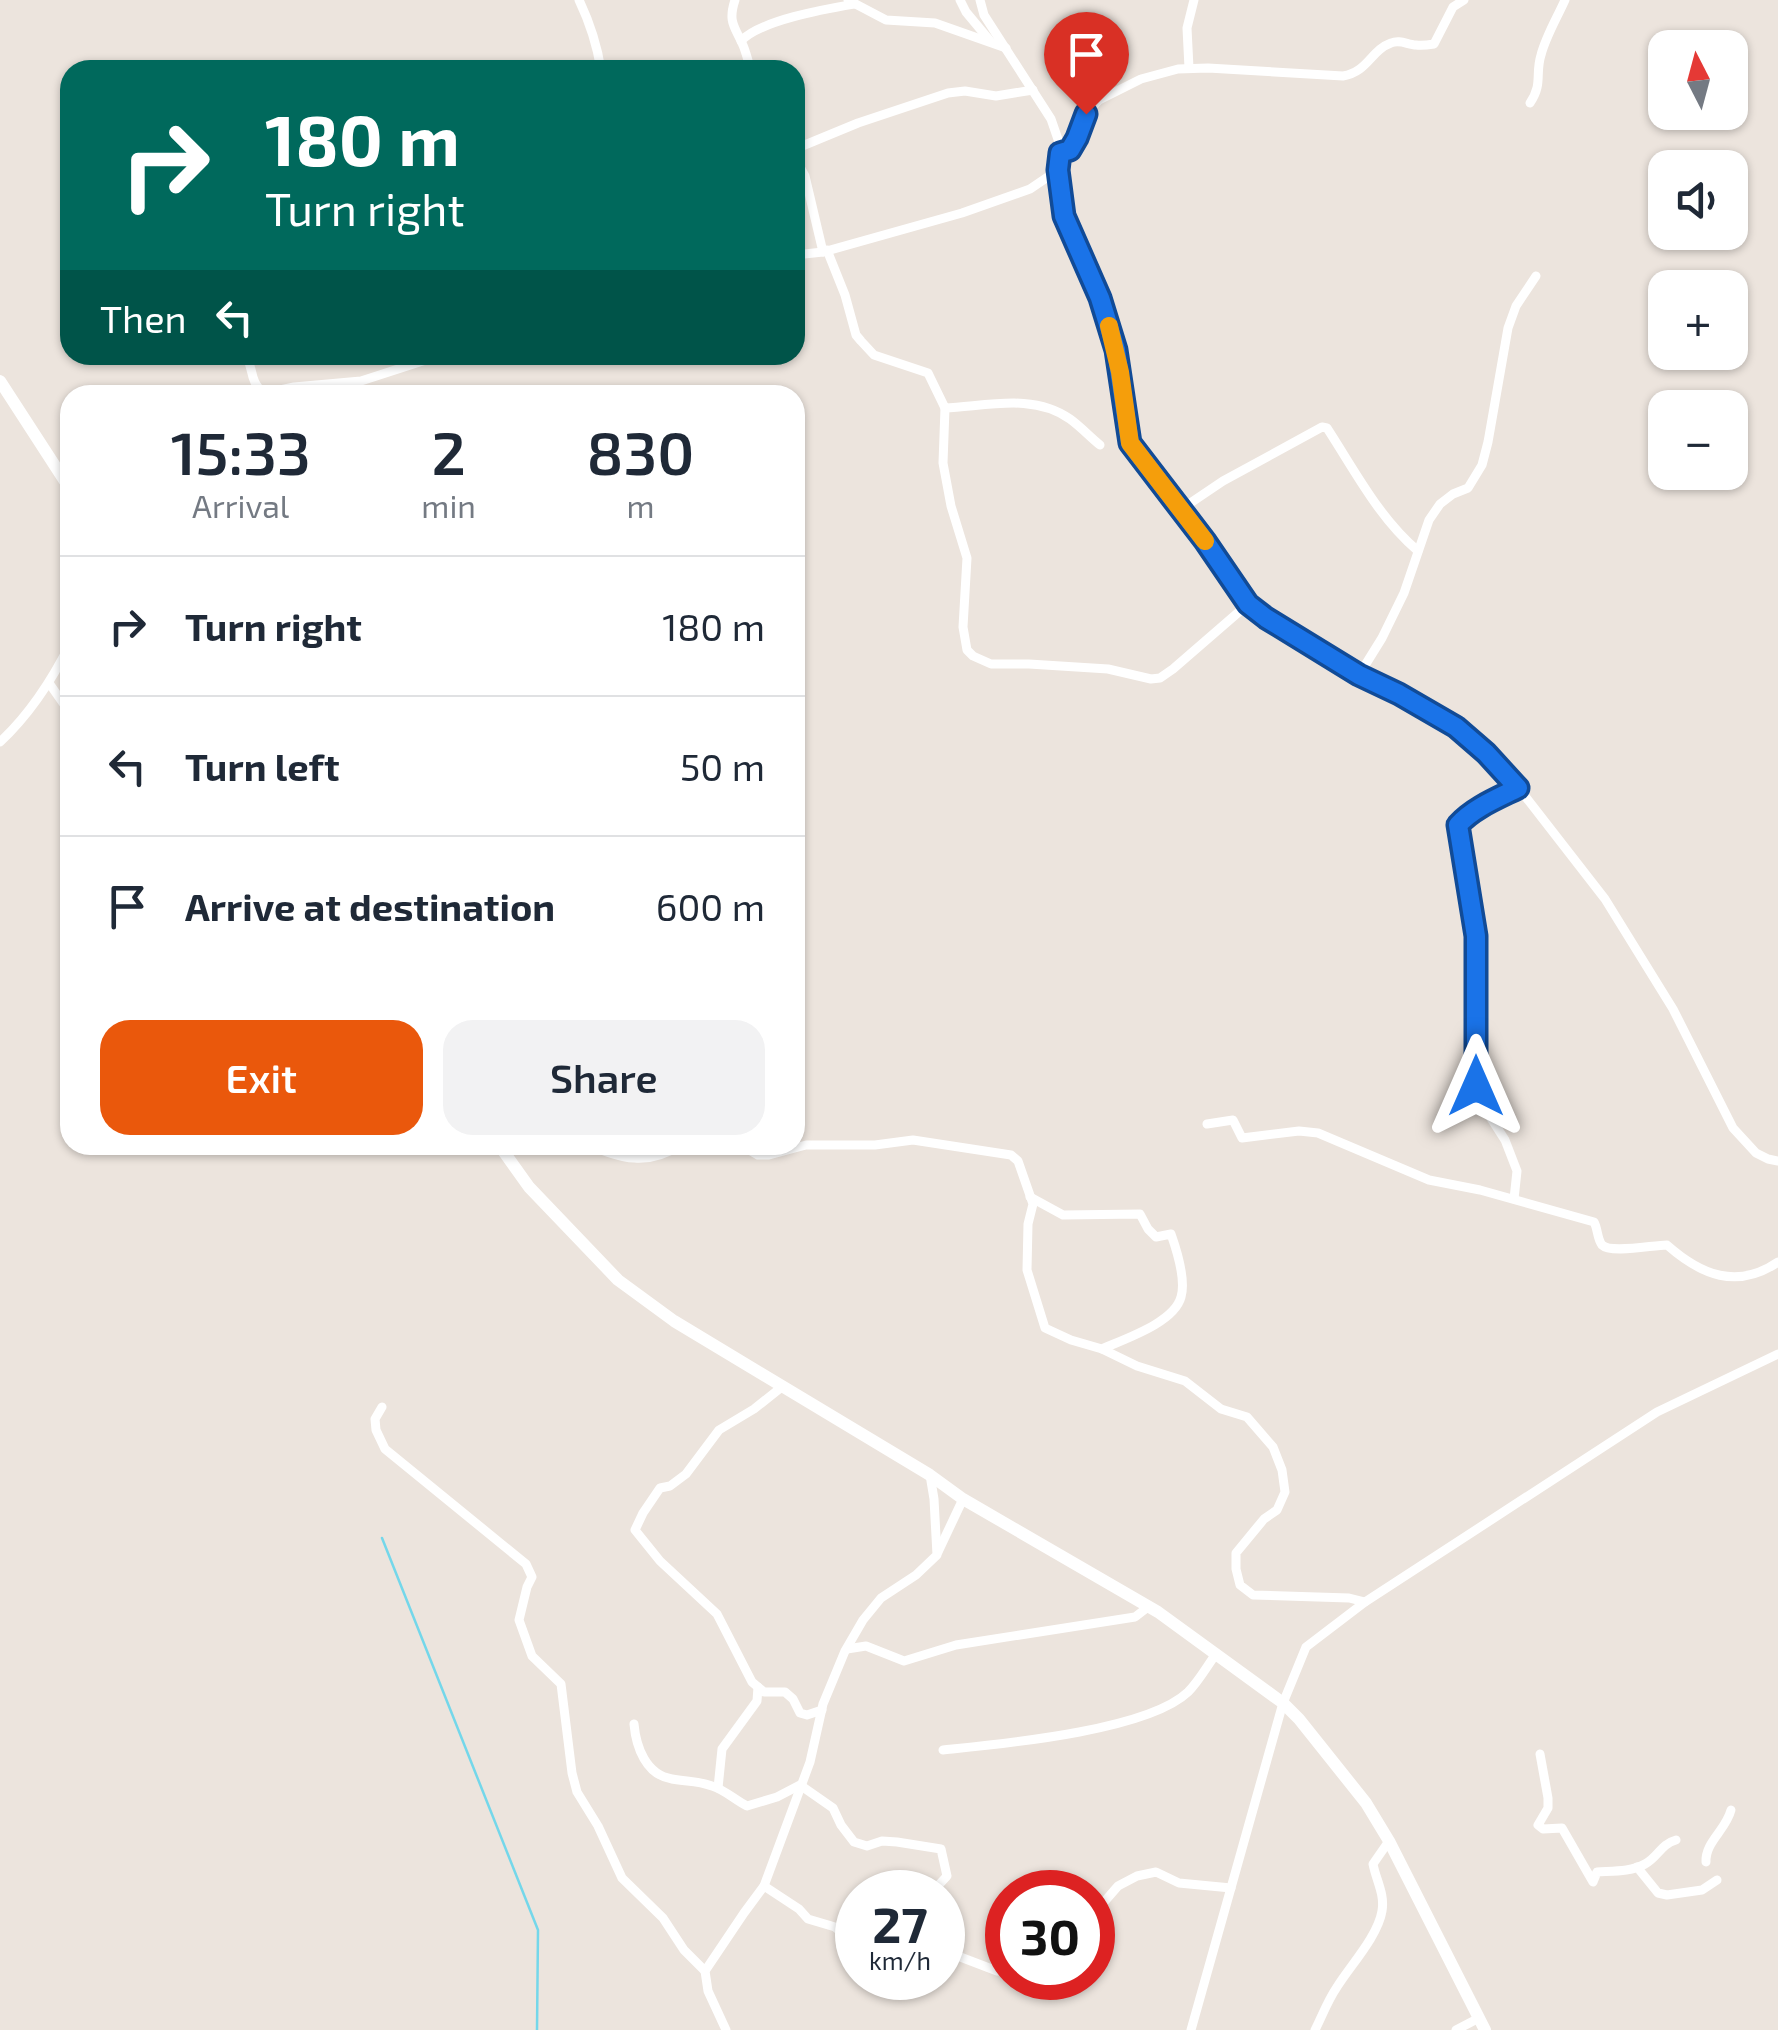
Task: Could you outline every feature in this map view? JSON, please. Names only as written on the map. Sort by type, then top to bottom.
[{"type":"street","points":[[578,0],[591,24],[600,60]]},
{"type":"street","points":[[735,0],[732,25],[748,60]]},
{"type":"street","points":[[742,41],[756,29],[773,23],[871,0]]},
{"type":"street","points":[[960,0],[992,44]]},
{"type":"street","points":[[980,0],[984,14],[1051,119],[1061,148],[1058,170],[1064,216],[1100,298],[1116,350],[1130,443],[1248,604],[1359,675],[1456,727],[1518,788],[1605,899],[1673,1009],[1733,1128],[1756,1153],[1778,1161]]},
{"type":"street","points":[[1189,68],[1187,28],[1194,0]]},
{"type":"street","points":[[1060,153],[1070,150],[1086,114],[1099,100],[1141,79],[1189,68],[1354,74],[1392,42],[1434,44],[1453,6],[1464,0]]},
{"type":"street","points":[[1530,103],[1540,84],[1543,49],[1565,0]]},
{"type":"street","points":[[854,4],[886,20],[935,24],[1008,49]]},
{"type":"street","points":[[805,145],[948,93],[965,91],[996,96],[1033,90]]},
{"type":"street","points":[[805,254],[979,207],[1030,189],[1058,170]]},
{"type":"street","points":[[805,176],[825,251],[856,336],[874,355],[928,373],[946,408],[943,463],[967,558],[963,628],[967,650],[973,656],[990,664],[1108,669],[1151,680],[1173,669],[1248,604]]},
{"type":"street","points":[[1359,675],[1404,593],[1429,520],[1440,504],[1468,488],[1482,465],[1508,328],[1516,306],[1536,276]]},
{"type":"street","points":[[307,385],[361,381],[410,365]]},
{"type":"street","points":[[0,381],[60,474]]},
{"type":"street","points":[[946,408],[1005,403],[1050,408],[1069,418],[1100,446]]},
{"type":"street","points":[[1180,510],[1223,481],[1322,427],[1327,428],[1400,536],[1418,551]]},
{"type":"street","points":[[0,742],[18,725],[60,663]]},
{"type":"street","points":[[49,683],[60,699]]},
{"type":"street","points":[[1514,1199],[1517,1171],[1476,1086],[1476,936],[1458,825],[1484,805],[1518,788]]},
{"type":"street","points":[[1207,1124],[1233,1120],[1242,1138],[1299,1130],[1318,1133],[1428,1180],[1594,1222],[1604,1247],[1667,1245],[1704,1272],[1750,1275],[1778,1262]]},
{"type":"street","points":[[805,1146],[914,1140],[1011,1155],[1018,1162],[1033,1204],[1028,1224],[1027,1270],[1045,1328],[1138,1366],[1185,1380],[1221,1409],[1246,1417],[1273,1447],[1285,1492],[1277,1510],[1264,1519],[1236,1553],[1240,1585],[1254,1596],[1349,1598],[1364,1602]]},
{"type":"street","points":[[506,1155],[529,1187],[618,1280],[674,1321],[930,1474],[963,1499],[1158,1612],[1304,1724],[1366,1803],[1389,1841],[1482,2024],[1456,2030]]},
{"type":"street","points":[[612,1155],[640,1160],[662,1155]]},
{"type":"street","points":[[1030,1197],[1063,1216],[1140,1214],[1156,1237],[1171,1234],[1179,1258],[1182,1296],[1154,1326],[1102,1349]]},
{"type":"street","points":[[1191,2030],[1282,1704],[1306,1647],[1364,1602],[1657,1412],[1778,1354]]},
{"type":"street","points":[[783,1386],[719,1430],[686,1474],[660,1488],[636,1530],[660,1561],[717,1614],[752,1682],[764,1692],[784,1692],[807,1715],[822,1710]]},
{"type":"street","points":[[382,1407],[375,1420],[385,1448],[526,1564],[532,1577],[519,1620],[532,1656],[561,1684],[577,1792],[622,1878],[663,1918],[684,1950],[705,1971],[708,1991],[726,2030]]},
{"type":"street","points":[[930,1474],[937,1555]]},
{"type":"street","points":[[705,1971],[764,1886],[846,1650],[881,1598],[916,1575],[937,1555],[963,1499]]},
{"type":"street","points":[[846,1650],[866,1646],[904,1660],[956,1645],[1135,1616],[1148,1607]]},
{"type":"street","points":[[943,1750],[1049,1737],[1134,1718],[1188,1692],[1216,1654]]},
{"type":"street","points":[[718,1788],[722,1750],[757,1701],[758,1687]]},
{"type":"street","points":[[634,1724],[650,1769],[669,1779],[692,1779],[718,1788],[747,1806],[800,1786]]},
{"type":"street","points":[[1540,1754],[1548,1808],[1538,1825],[1543,1830],[1562,1828],[1592,1872],[1648,1863],[1665,1844],[1676,1840]]},
{"type":"street","points":[[800,1786],[833,1808],[854,1842],[866,1846],[897,1842],[941,1848],[946,1870]]},
{"type":"street","points":[[1706,1862],[1707,1850],[1726,1824],[1730,1810]]},
{"type":"street","points":[[1315,2030],[1334,1990],[1379,1920],[1382,1896],[1373,1864],[1389,1841]]},
{"type":"street","points":[[1637,1867],[1658,1893],[1667,1895],[1702,1890],[1717,1880]]},
{"type":"street","points":[[1115,1889],[1137,1876],[1156,1872],[1180,1883],[1232,1888]]},
{"type":"street","points":[[764,1886],[808,1918],[835,1927]]},
{"type":"waterway","points":[[382,1538],[538,1930],[537,2030]]},
{"type":"slow traffic","points":[[1109,326],[1130,443],[1205,541]]},
{"type":"route","points":[[1086,114],[1070,150],[1060,153],[1058,170],[1064,216],[1100,298],[1116,350],[1130,443],[1248,604],[1359,675],[1456,727],[1518,788],[1484,805],[1458,825],[1478,961],[1476,1086]]}]
